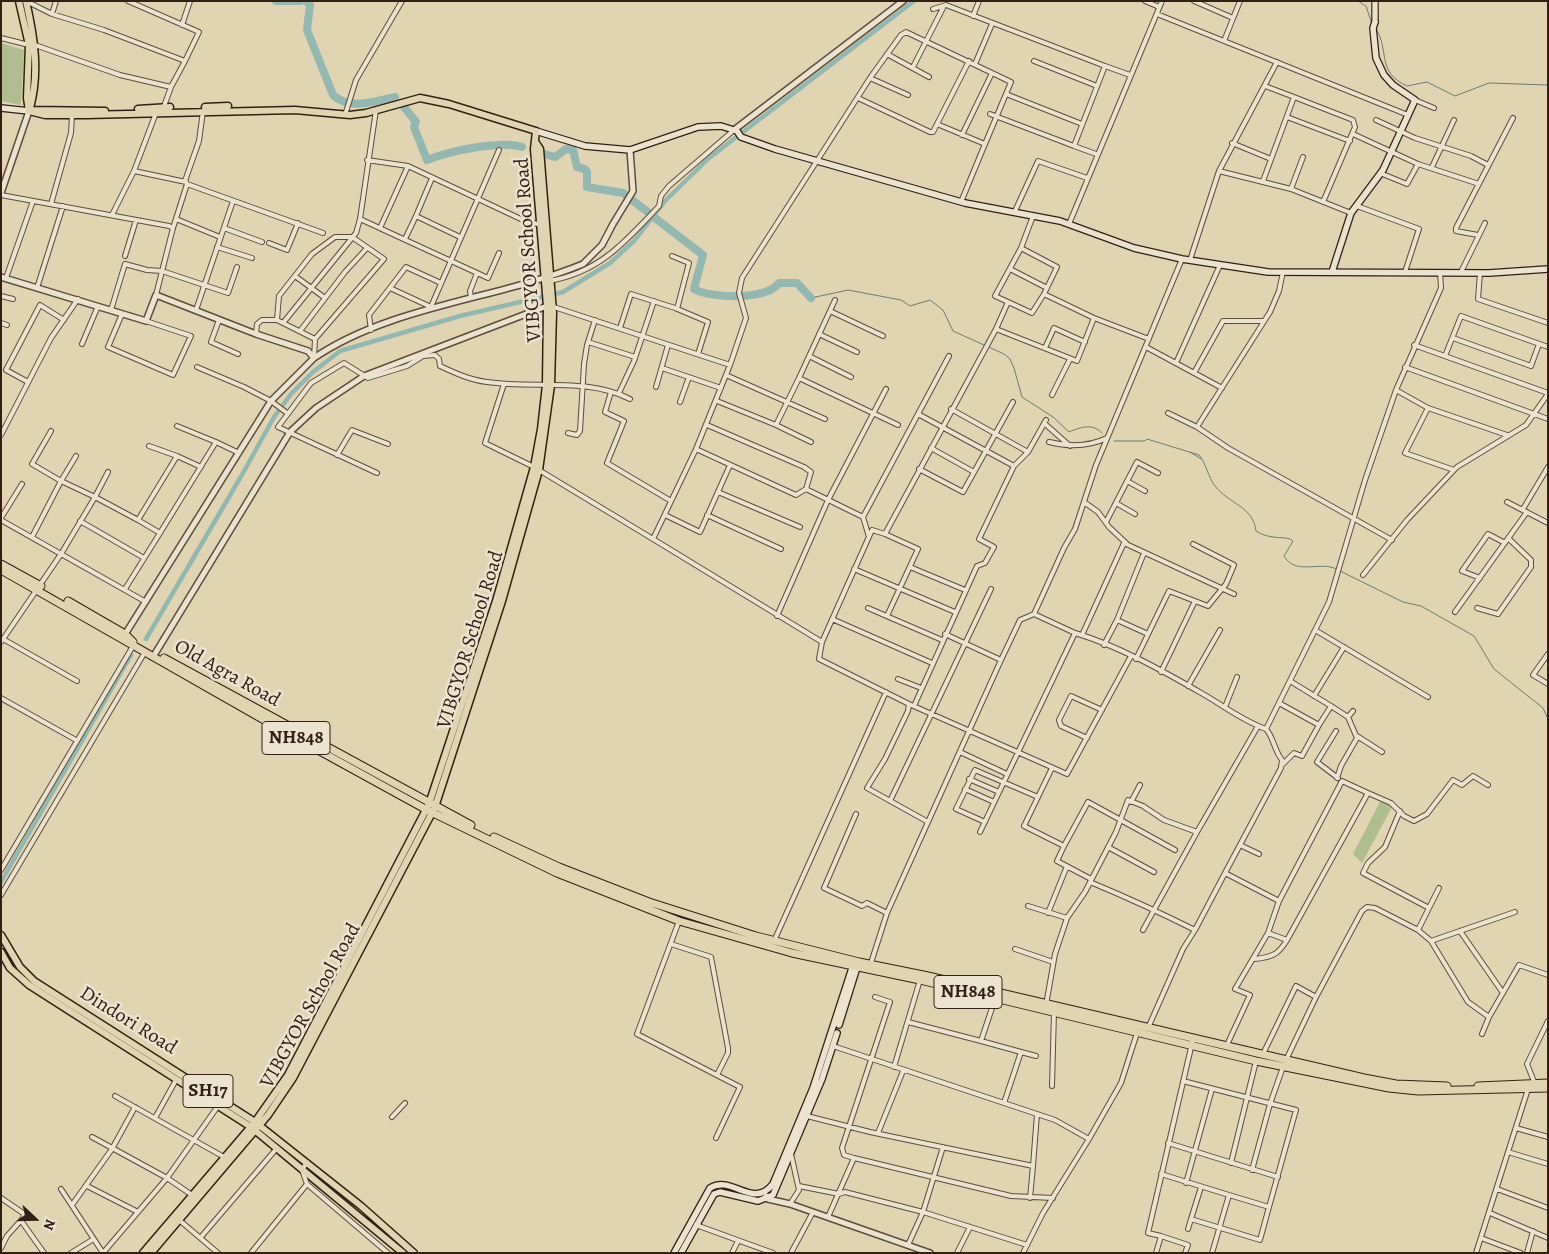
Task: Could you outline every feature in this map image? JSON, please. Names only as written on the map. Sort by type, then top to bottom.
[{"type":"highway","name":"NH848","points":[[1,564],[124,636],[144,652],[155,655],[431,809],[557,872],[679,921],[792,953],[856,964]]},
{"type":"highway","name":"NH848","points":[[1,570],[38,587]]},
{"type":"highway","name":"NH848","points":[[431,809],[450,815],[559,867],[641,899],[774,941],[856,964],[1192,1042],[1256,1061],[1284,1064],[1396,1084],[1455,1086],[1548,1083]]},
{"type":"highway","name":"NH848","points":[[900,973],[920,980],[995,998],[1046,1008]]},
{"type":"highway","name":"NH848","points":[[1192,1042],[1262,1055],[1284,1064],[1398,1090],[1548,1088]]},
{"type":"main road","points":[[19,1],[32,45],[27,98],[30,112]]},
{"type":"main road","points":[[26,1],[32,45],[33,91],[30,112]]},
{"type":"main road","points":[[1332,272],[1351,213],[1380,173],[1415,100],[1393,85],[1384,75],[1376,58],[1374,25]]},
{"type":"main road","points":[[33,91],[38,105],[50,111]]},
{"type":"main road","points":[[1,108],[45,115],[258,107],[345,114],[376,110],[420,98],[434,100],[591,147],[630,150],[698,127],[716,126],[735,131],[742,137],[817,161],[961,202],[1015,211],[1069,224],[1134,248],[1182,259],[1268,272],[1480,272],[1548,269]]},
{"type":"main road","points":[[30,112],[35,109],[50,111],[286,110]]},
{"type":"main road","name":"VIBGYOR School Road","points":[[255,1126],[293,1078],[431,809],[490,630],[536,469],[549,385],[549,302],[534,149],[536,131]]},
{"type":"main road","name":"Dindori Road","points":[[1,935],[20,966],[34,980],[307,1162],[414,1253]]},
{"type":"main road","points":[[1,952],[10,968],[29,985],[176,1080],[255,1126]]},
{"type":"main road","points":[[682,1253],[714,1194],[720,1192],[756,1201],[768,1199],[779,1185],[833,1046],[856,964]]},
{"type":"main road","points":[[674,1253],[710,1188],[721,1184],[748,1193],[763,1193],[773,1184],[813,1088],[856,964]]},
{"type":"main road","points":[[151,1253],[192,1195],[224,1157],[255,1126]]},
{"type":"main road","points":[[144,1253],[255,1126]]},
{"type":"main road","points":[[279,1145],[302,1170],[403,1253]]},
{"type":"street","points":[[26,1],[52,14],[104,30],[185,61]]},
{"type":"street","points":[[52,14],[56,1]]},
{"type":"street","points":[[112,215],[134,171],[171,87],[199,32],[128,1]]},
{"type":"street","points":[[182,25],[190,1]]},
{"type":"street","points":[[345,114],[356,80],[402,1]]},
{"type":"street","points":[[124,636],[271,401],[314,358],[335,344],[430,309],[584,272],[598,264],[659,206],[660,196],[669,186],[735,131],[903,1]]},
{"type":"street","points":[[973,16],[979,1]]},
{"type":"street","points":[[1145,1],[1159,7]]},
{"type":"street","points":[[1069,224],[1096,154],[1162,1]]},
{"type":"street","points":[[1194,1],[1233,18]]},
{"type":"street","points":[[1224,41],[1240,1]]},
{"type":"street","points":[[1374,25],[1375,1]]},
{"type":"street","points":[[913,67],[944,6]]},
{"type":"street","points":[[933,9],[944,6],[1130,74]]},
{"type":"street","points":[[1157,14],[1408,115]]},
{"type":"street","points":[[975,64],[992,24]]},
{"type":"street","points":[[653,539],[707,425],[730,365],[746,318],[739,293],[742,278],[870,78],[906,32],[927,40],[1011,82],[961,202]]},
{"type":"street","points":[[1,38],[32,45],[120,75],[171,87]]},
{"type":"street","points":[[887,54],[929,77]]},
{"type":"street","points":[[858,98],[933,132],[969,61]]},
{"type":"street","points":[[1034,61],[1097,86]]},
{"type":"street","points":[[1190,260],[1219,171],[1232,143],[1277,62]]},
{"type":"street","points":[[1074,146],[1106,66]]},
{"type":"street","points":[[962,135],[992,73]]},
{"type":"street","points":[[870,78],[908,94]]},
{"type":"street","points":[[1265,86],[1352,120],[1355,127],[1353,134],[1323,202]]},
{"type":"street","points":[[1006,94],[1082,124]]},
{"type":"street","points":[[1263,181],[1294,97]]},
{"type":"street","points":[[1415,100],[1434,108]]},
{"type":"street","points":[[283,323],[356,233],[360,219],[367,160],[376,110]]},
{"type":"street","points":[[146,321],[156,295],[172,228],[199,141],[202,111]]},
{"type":"street","points":[[30,112],[1,194],[172,228]]},
{"type":"street","points":[[990,114],[1096,154]]},
{"type":"street","points":[[51,204],[71,133],[72,115]]},
{"type":"street","points":[[1288,117],[1350,141]]},
{"type":"street","points":[[1478,235],[1456,231],[1513,118]]},
{"type":"street","points":[[1376,120],[1415,138],[1471,156],[1488,165]]},
{"type":"street","points":[[1432,167],[1454,120]]},
{"type":"street","points":[[937,124],[985,144]]},
{"type":"street","points":[[1353,134],[1418,164],[1432,167],[1479,184]]},
{"type":"street","points":[[1232,143],[1271,159]]},
{"type":"street","points":[[430,309],[499,150]]},
{"type":"street","points":[[547,280],[591,259],[602,245],[612,224],[633,191],[630,150]]},
{"type":"street","points":[[1290,189],[1303,156]]},
{"type":"street","points":[[367,160],[408,166],[525,221],[543,226]]},
{"type":"street","points":[[1015,211],[1038,161],[1087,178]]},
{"type":"street","points":[[1380,173],[1408,184],[1418,164]]},
{"type":"street","points":[[380,228],[408,166]]},
{"type":"street","points":[[134,171],[186,182],[323,233]]},
{"type":"street","points":[[1219,171],[1290,189],[1351,213]]},
{"type":"street","points":[[405,240],[432,178]]},
{"type":"street","points":[[33,201],[3,277],[146,321],[191,336],[173,375],[108,347],[122,314]]},
{"type":"street","points":[[196,310],[233,201]]},
{"type":"street","points":[[37,288],[63,206]]},
{"type":"street","points":[[1357,206],[1419,229],[1405,272]]},
{"type":"street","points":[[1022,248],[1057,267],[1032,313],[995,296],[1022,248],[1034,215]]},
{"type":"street","points":[[416,216],[460,237]]},
{"type":"street","points":[[176,219],[220,237]]},
{"type":"street","points":[[360,219],[488,278],[499,253]]},
{"type":"street","points":[[125,256],[136,220]]},
{"type":"street","points":[[269,243],[287,250],[298,223]]},
{"type":"street","points":[[1461,272],[1485,223]]},
{"type":"street","points":[[224,228],[262,242]]},
{"type":"street","points":[[277,320],[279,296],[312,254],[335,237],[352,237],[384,259],[315,339],[314,358]]},
{"type":"street","points":[[217,247],[252,258]]},
{"type":"street","points":[[300,331],[367,248]]},
{"type":"street","points":[[672,256],[689,263],[677,309]]},
{"type":"street","points":[[869,967],[887,912],[1001,660],[1020,620],[1034,614],[1064,548],[1075,529],[1107,438],[1182,259]]},
{"type":"street","points":[[110,310],[125,264],[147,270],[162,271],[228,293],[237,268]]},
{"type":"street","points":[[1176,363],[1220,264]]},
{"type":"street","points":[[371,330],[369,315],[406,268],[441,283]]},
{"type":"street","points":[[1010,269],[1047,288]]},
{"type":"street","points":[[1196,427],[1264,322],[1279,291],[1283,272]]},
{"type":"street","points":[[1266,728],[1329,602],[1339,562],[1396,390],[1414,345],[1441,288],[1440,272]]},
{"type":"street","points":[[1480,272],[1478,299],[1548,323]]},
{"type":"street","points":[[471,298],[470,290],[477,273]]},
{"type":"street","points":[[295,276],[325,298]]},
{"type":"street","points":[[390,288],[430,309]]},
{"type":"street","points":[[620,328],[632,294],[654,301],[708,322],[698,354]]},
{"type":"street","points":[[1044,294],[1094,318],[1149,339]]},
{"type":"street","points":[[156,295],[256,334],[308,351],[314,358]]},
{"type":"street","points":[[1,296],[13,299]]},
{"type":"street","points":[[1,435],[28,382],[64,320],[78,300]]},
{"type":"street","points":[[776,425],[835,300]]},
{"type":"street","points":[[619,393],[643,336],[654,301]]},
{"type":"street","points":[[155,655],[290,432],[316,408],[364,376],[549,302],[595,320],[730,365]]},
{"type":"street","points":[[885,534],[996,328],[1008,302]]},
{"type":"street","points":[[28,382],[6,370],[40,305],[64,320]]},
{"type":"street","points":[[82,344],[98,306]]},
{"type":"street","points":[[830,311],[883,336]]},
{"type":"street","points":[[1445,356],[1461,316],[1548,347]]},
{"type":"street","points":[[996,328],[1019,340],[1077,361],[1094,318]]},
{"type":"street","points":[[219,320],[211,342],[238,354]]},
{"type":"street","points":[[256,334],[257,324],[262,320],[277,320],[315,339]]},
{"type":"street","points":[[568,433],[577,435],[580,431],[583,391],[581,386],[588,342],[595,320]]},
{"type":"street","points":[[1194,373],[1223,321],[1264,322]]},
{"type":"street","points":[[1,323],[7,325]]},
{"type":"street","points":[[1045,348],[1054,328],[1086,342]]},
{"type":"street","points":[[819,334],[857,352]]},
{"type":"street","points":[[1453,338],[1531,366],[1539,344]]},
{"type":"street","points":[[588,342],[635,357]]},
{"type":"street","points":[[656,387],[668,345]]},
{"type":"street","points":[[1363,574],[1407,520],[1454,470],[1507,435],[1526,425],[1548,394],[1414,345]]},
{"type":"street","points":[[1146,347],[1222,388]]},
{"type":"street","points":[[377,473],[337,456],[278,426],[286,412],[311,383],[344,363],[368,378],[396,370],[423,356],[434,355],[438,359],[440,366],[457,374],[484,382],[581,386],[619,393],[630,399]]},
{"type":"street","points":[[809,356],[851,377]]},
{"type":"street","points":[[869,537],[863,516],[950,356]]},
{"type":"street","points":[[1052,396],[1070,359]]},
{"type":"street","points":[[197,367],[244,386],[286,412]]},
{"type":"street","points":[[1405,367],[1548,420]]},
{"type":"street","points":[[662,368],[721,388]]},
{"type":"street","points":[[726,375],[826,419]]},
{"type":"street","points":[[680,402],[689,377]]},
{"type":"street","points":[[799,378],[898,425]]},
{"type":"street","points":[[504,384],[485,443],[536,469],[822,642]]},
{"type":"street","points":[[777,616],[828,500],[886,389]]},
{"type":"street","points":[[1396,390],[1428,408],[1507,435]]},
{"type":"street","points":[[612,392],[605,412],[624,422],[607,463],[671,501]]},
{"type":"street","points":[[717,401],[776,425],[811,442]]},
{"type":"street","points":[[919,469],[963,492],[1013,402]]},
{"type":"street","points":[[1428,408],[1405,453],[1454,470]]},
{"type":"street","points":[[952,409],[1028,452]]},
{"type":"street","points":[[1168,413],[1196,427],[1228,448],[1392,540]]},
{"type":"street","points":[[918,414],[1014,466]]},
{"type":"street","points":[[914,706],[976,566],[986,563],[994,547],[979,539],[1014,466],[1028,452],[1045,422],[1070,446]]},
{"type":"street","points":[[696,449],[796,495],[806,489],[811,472],[804,467],[707,425]]},
{"type":"street","points":[[177,426],[239,453]]},
{"type":"street","points":[[337,456],[352,430],[388,444]]},
{"type":"street","points":[[52,431],[32,464],[160,533]]},
{"type":"street","points":[[1049,442],[1070,446],[1093,445],[1107,438]]},
{"type":"street","points":[[125,590],[216,442]]},
{"type":"street","points":[[149,446],[201,467]]},
{"type":"street","points":[[931,448],[974,472]]},
{"type":"street","points":[[32,537],[76,456]]},
{"type":"street","points":[[138,520],[177,456]]},
{"type":"street","points":[[1106,522],[1137,462],[1158,473]]},
{"type":"street","points":[[665,515],[700,532],[730,465]]},
{"type":"street","points":[[1523,509],[1548,467]]},
{"type":"street","points":[[77,682],[2,640],[61,554],[108,472]]},
{"type":"street","points":[[1127,481],[1144,492]]},
{"type":"street","points":[[22,484],[1,519],[146,602]]},
{"type":"street","points":[[806,489],[863,516]]},
{"type":"street","points":[[718,492],[800,527]]},
{"type":"street","points":[[1084,502],[1098,512],[1127,543],[1144,554],[1166,561],[1234,594]]},
{"type":"street","points":[[1507,502],[1547,522]]},
{"type":"street","points":[[1116,503],[1135,514]]},
{"type":"street","points":[[1455,612],[1527,512]]},
{"type":"street","points":[[707,515],[781,549]]},
{"type":"street","points":[[80,521],[144,558]]},
{"type":"street","points":[[887,616],[918,549],[872,530],[822,642],[819,659],[909,704],[1067,774],[1130,656]]},
{"type":"street","points":[[1480,578],[1462,571],[1488,534],[1505,543]]},
{"type":"street","points":[[1477,608],[1498,614],[1531,567],[1532,560],[1508,538]]},
{"type":"street","points":[[1082,635],[1124,543],[1127,543]]},
{"type":"street","points":[[1136,659],[1169,591],[1194,603],[1208,606],[1222,588],[1234,564],[1193,544]]},
{"type":"street","points":[[1104,645],[1117,620],[1144,554]]},
{"type":"street","points":[[910,567],[965,590]]},
{"type":"street","points":[[854,569],[955,612]]},
{"type":"street","points":[[890,801],[991,589]]},
{"type":"street","points":[[1161,672],[1194,603]]},
{"type":"street","points":[[868,608],[942,640]]},
{"type":"street","points":[[1034,614],[1130,656],[1188,686],[1258,726],[1266,728],[1270,732],[1276,753],[1282,760],[1282,766]]},
{"type":"street","points":[[832,618],[932,663]]},
{"type":"street","points":[[1117,620],[1148,634]]},
{"type":"street","points":[[1188,686],[1220,630]]},
{"type":"street","points":[[1315,630],[1428,697]]},
{"type":"street","points":[[980,832],[1074,633]]},
{"type":"street","points":[[945,634],[1001,660]]},
{"type":"street","points":[[1,870],[134,644]]},
{"type":"street","points":[[1314,696],[1344,647]]},
{"type":"street","points":[[1,895],[144,652]]},
{"type":"street","points":[[1548,654],[1533,675],[1548,684]]},
{"type":"street","points":[[1225,707],[1237,677]]},
{"type":"street","points":[[898,679],[921,688]]},
{"type":"street","points":[[1290,681],[1348,717],[1357,736],[1382,752]]},
{"type":"street","points":[[774,941],[886,692]]},
{"type":"street","points":[[1087,738],[1061,726],[1059,720],[1071,696],[1102,710]]},
{"type":"street","points":[[1,698],[76,740]]},
{"type":"street","points":[[1279,703],[1318,726]]},
{"type":"street","points":[[909,704],[908,711],[885,759],[867,788],[928,822]]},
{"type":"street","points":[[1147,1032],[1183,949],[1195,930],[1282,766],[1294,753],[1302,756],[1331,706]]},
{"type":"street","points":[[1348,717],[1352,711]]},
{"type":"street","points":[[1143,930],[1258,726]]},
{"type":"street","points":[[1336,731],[1317,762],[1342,781],[1391,803],[1409,820],[1420,819],[1453,780],[1462,785],[1473,776],[1488,785]]},
{"type":"street","points":[[1337,778],[1357,736]]},
{"type":"street","points":[[960,752],[1008,774]]},
{"type":"street","points":[[1052,768],[1024,826],[1064,846]]},
{"type":"street","points":[[984,822],[956,809],[975,770],[1038,797]]},
{"type":"street","points":[[970,779],[999,792]]},
{"type":"street","points":[[1226,1047],[1250,994],[1236,990],[1255,959],[1268,933],[1280,901],[1342,781]]},
{"type":"street","points":[[1131,802],[1140,785]]},
{"type":"street","points":[[965,789],[994,802]]},
{"type":"street","points":[[1255,959],[1272,957],[1279,954],[1368,793]]},
{"type":"street","points":[[1046,1008],[1054,962],[1067,918],[1108,847],[1128,800],[1143,806],[1164,820],[1197,832]]},
{"type":"street","points":[[1175,850],[1088,802],[1057,861],[1126,900],[1155,910],[1169,919],[1195,930]]},
{"type":"street","points":[[1400,811],[1385,847],[1368,863],[1363,873],[1429,908]]},
{"type":"street","points":[[856,814],[824,888],[862,906],[866,903],[887,912]]},
{"type":"street","points":[[1240,845],[1259,854]]},
{"type":"street","points":[[1108,847],[1154,872]]},
{"type":"street","points":[[1048,913],[1067,866]]},
{"type":"street","points":[[1225,873],[1280,901]]},
{"type":"street","points":[[1418,930],[1439,888]]},
{"type":"street","points":[[1028,906],[1067,918]]},
{"type":"street","points":[[1252,1170],[1270,1104],[1284,1064],[1316,997],[1364,908],[1375,908],[1418,930],[1431,941],[1468,1002],[1489,1017]]},
{"type":"street","points":[[1431,941],[1515,912]]},
{"type":"street","points":[[679,921],[637,1034],[740,1087],[716,1138]]},
{"type":"street","points":[[1460,930],[1503,993]]},
{"type":"street","points":[[1268,933],[1287,940]]},
{"type":"street","points":[[671,944],[711,957],[728,1048],[728,1053],[717,1075]]},
{"type":"street","points":[[1014,949],[1054,962]]},
{"type":"street","points":[[1482,1034],[1489,1017],[1519,965],[1548,975]]},
{"type":"street","points":[[894,1067],[920,980]]},
{"type":"street","points":[[1262,1055],[1296,986],[1316,997]]},
{"type":"street","points":[[876,998],[890,1002],[873,1059],[848,1126],[842,1148],[844,1154],[1011,1196],[1053,1198]]},
{"type":"street","points":[[981,1041],[995,998]]},
{"type":"street","points":[[1052,1086],[1054,1010]]},
{"type":"street","points":[[1536,1084],[1527,1064],[1548,1021]]},
{"type":"street","points":[[908,1022],[1036,1056]]},
{"type":"street","points":[[1023,1253],[1121,1083],[1137,1030]]},
{"type":"street","points":[[1185,1253],[1188,1245],[1148,1233],[1192,1042]]},
{"type":"street","points":[[833,1046],[903,1071],[1055,1120],[1089,1139]]},
{"type":"street","points":[[1004,1103],[1021,1052]]},
{"type":"street","points":[[1231,1163],[1249,1098],[1248,1093],[1256,1061]]},
{"type":"street","points":[[878,1133],[903,1071]]},
{"type":"street","points":[[155,1118],[176,1080]]},
{"type":"street","points":[[1183,1081],[1296,1110],[1260,1240],[1191,1219]]},
{"type":"street","points":[[1186,1183],[1212,1089]]},
{"type":"street","points":[[1476,1253],[1528,1089]]},
{"type":"street","points":[[116,1096],[224,1157]]},
{"type":"street","points":[[392,1117],[405,1103]]},
{"type":"street","points":[[62,1189],[92,1240],[103,1253],[167,1178],[218,1106]]},
{"type":"street","points":[[72,1205],[112,1149],[135,1107]]},
{"type":"street","points":[[1030,1198],[1037,1114]]},
{"type":"street","points":[[807,1116],[1033,1166]]},
{"type":"street","points":[[1516,1128],[1548,1137]]},
{"type":"street","points":[[92,1138],[167,1178],[192,1195]]},
{"type":"street","points":[[1168,1144],[1278,1177]]},
{"type":"street","points":[[201,1237],[279,1145]]},
{"type":"street","points":[[908,1245],[923,1212],[943,1147]]},
{"type":"street","points":[[1508,1152],[1548,1164]]},
{"type":"street","points":[[790,1204],[796,1197],[799,1186],[791,1154]]},
{"type":"street","points":[[828,1217],[854,1158]]},
{"type":"street","points":[[307,1162],[302,1170],[307,1184],[388,1253]]},
{"type":"street","points":[[1161,1174],[1269,1207]]},
{"type":"street","points":[[251,1253],[307,1184]]},
{"type":"street","points":[[87,1186],[138,1212]]},
{"type":"street","points":[[799,1186],[838,1194],[845,1192],[923,1212],[1027,1245]]},
{"type":"street","points":[[1188,1229],[1201,1187]]},
{"type":"street","points":[[1497,1189],[1548,1208]]},
{"type":"street","points":[[763,1193],[768,1199],[790,1204],[930,1253]]},
{"type":"street","points":[[1212,1253],[1229,1195]]},
{"type":"street","points":[[1,1198],[24,1214],[22,1222],[7,1236],[1,1248]]},
{"type":"street","points":[[791,1253],[813,1212]]},
{"type":"street","points":[[1490,1213],[1548,1238]]},
{"type":"street","points":[[176,1218],[218,1253]]},
{"type":"street","points":[[22,1222],[44,1253]]},
{"type":"street","points":[[696,1225],[773,1253]]},
{"type":"street","points":[[957,1253],[970,1227]]},
{"type":"street","points":[[1526,1253],[1533,1231]]},
{"type":"street","points":[[1,1235],[7,1236]]},
{"type":"street","points":[[1156,1253],[1161,1236]]},
{"type":"street","points":[[1481,1238],[1521,1253]]},
{"type":"street","points":[[71,1253],[92,1240]]},
{"type":"street","points":[[732,1253],[738,1241]]},
{"type":"green space","points":[[1,43],[24,50],[21,105],[1,101]]},
{"type":"green space","points":[[1381,800],[1392,807],[1362,863],[1353,854]]},
{"type":"waterway","points":[[276,1],[300,1]]},
{"type":"waterway","points":[[306,1],[310,5],[307,30],[333,95],[347,103],[355,104],[395,97]]},
{"type":"waterway","points":[[146,639],[274,417],[291,394],[313,372],[340,351],[460,316],[563,292],[610,263],[635,240],[665,201],[709,158],[914,1]]},
{"type":"waterway","points":[[1358,1],[1366,6],[1372,24]]},
{"type":"waterway","points":[[1376,29],[1380,37],[1387,68],[1397,80],[1407,86],[1427,82],[1455,96],[1489,83],[1548,85]]},
{"type":"waterway","points":[[404,107],[416,122],[414,127],[427,160],[448,153],[488,146],[513,145],[522,147]]},
{"type":"waterway","points":[[541,153],[555,157],[566,149],[573,150],[577,167],[585,169],[587,172],[587,187],[623,193],[649,213]]},
{"type":"waterway","points":[[655,218],[703,255],[694,289],[713,295],[739,296],[763,293],[773,289],[779,283],[797,283],[811,298]]},
{"type":"waterway","points":[[811,298],[848,290],[901,300],[910,306],[930,300],[943,310],[953,331],[1004,354],[1010,359],[1022,397],[1053,417],[1069,432],[1082,427],[1091,427],[1102,433]]},
{"type":"waterway","points":[[1114,441],[1145,441],[1147,439],[1199,455],[1215,486],[1250,516],[1256,531],[1267,536],[1287,538],[1293,541],[1284,556],[1289,562],[1300,567],[1334,568],[1403,602],[1421,606],[1474,636],[1494,669],[1543,708],[1548,719]]},
{"type":"waterway","points":[[1190,452],[1201,459]]},
{"type":"waterway","points":[[1,882],[131,655]]}]
